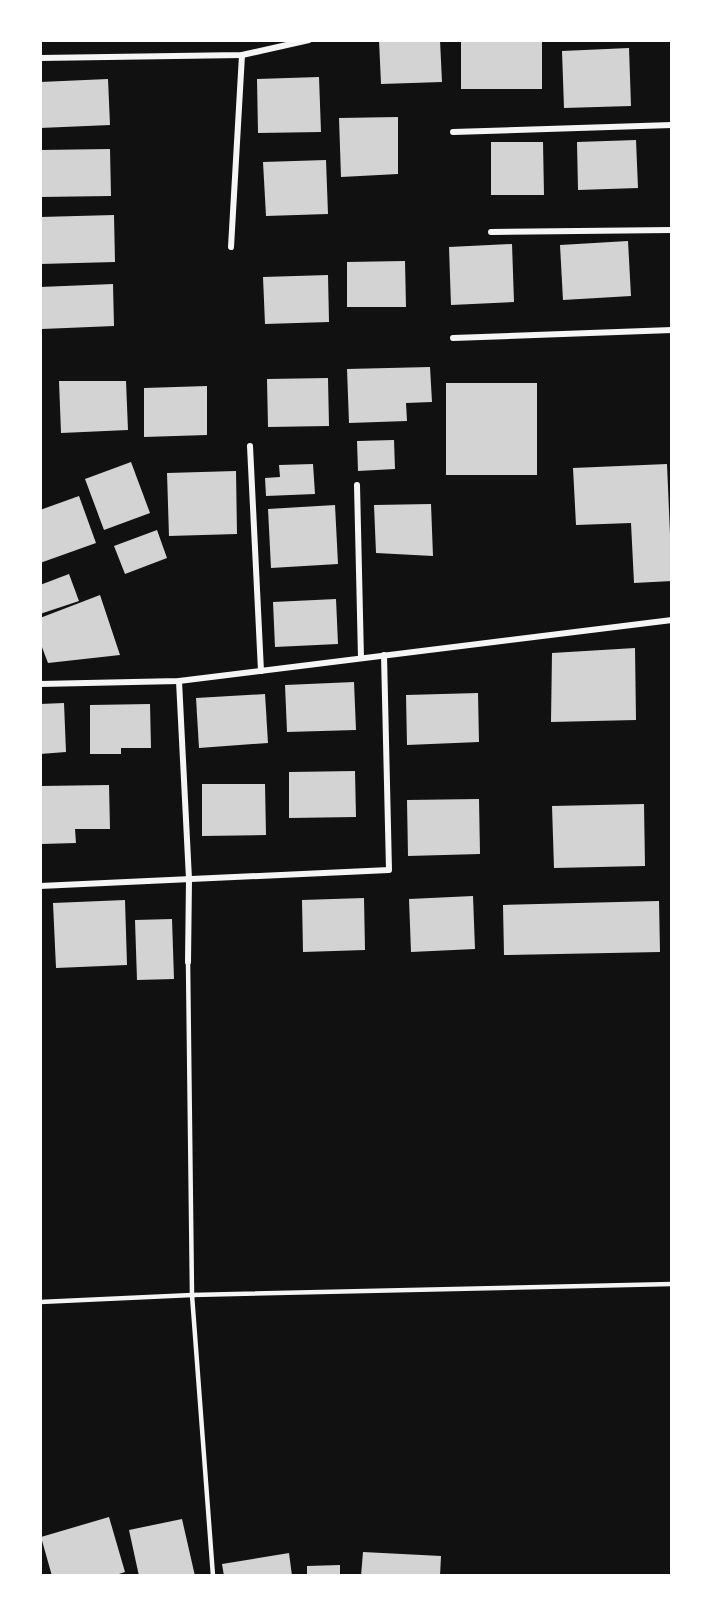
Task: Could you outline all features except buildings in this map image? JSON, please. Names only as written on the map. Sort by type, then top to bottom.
[{"type":"street","points":[[40,58],[242,55],[309,40]]},
{"type":"street","points":[[231,247],[242,55]]},
{"type":"street","points":[[453,132],[672,125]]},
{"type":"street","points":[[491,232],[672,230]]},
{"type":"street","points":[[453,338],[672,330]]},
{"type":"street","points":[[250,446],[261,671]]},
{"type":"street","points":[[357,485],[361,658]]},
{"type":"street","points":[[40,684],[179,681],[672,620]]},
{"type":"street","points":[[40,885],[389,870],[384,655]]},
{"type":"street","points":[[179,681],[189,879],[188,962]]},
{"type":"lane","points":[[188,962],[192,1295],[213,1575]]},
{"type":"lane","points":[[40,1302],[192,1295],[672,1284]]}]
